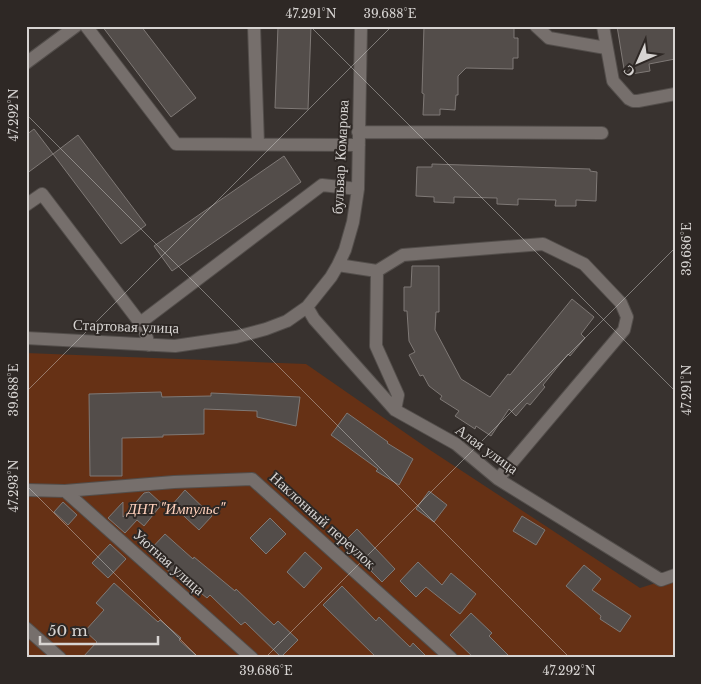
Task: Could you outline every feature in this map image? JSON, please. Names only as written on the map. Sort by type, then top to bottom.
[{"type":"street","points":[[26,63],[76,26]]},
{"type":"street","points":[[86,26],[176,144],[258,144],[358,138],[602,133]]},
{"type":"street","points":[[254,26],[258,144]]},
{"type":"street","name":"бульвар Комарова","points":[[307,307],[331,278],[345,250],[353,222],[358,189],[361,26]]},
{"type":"street","points":[[536,26],[549,38],[606,48]]},
{"type":"street","points":[[603,26],[613,81],[629,99],[638,101],[675,94]]},
{"type":"street","points":[[140,323],[322,185],[358,189]]},
{"type":"street","points":[[26,205],[42,194],[144,328],[149,345]]},
{"type":"street","points":[[338,265],[377,270],[403,255],[543,244],[584,264],[621,303],[627,317],[624,330],[498,479]]},
{"type":"street","points":[[377,270],[376,346],[398,395],[395,410]]},
{"type":"street","name":"Стартовая улица","points":[[26,338],[175,346],[236,337],[266,329],[287,321],[307,307]]},
{"type":"street","name":"Алая улица","points":[[307,307],[314,319],[395,410],[456,444],[498,479],[661,580],[675,575]]},
{"type":"street","name":"Наклонный переулок","points":[[26,490],[65,491],[174,482],[252,479],[451,658]]},
{"type":"street","name":"Уютная улица","points":[[65,491],[252,658]]},
{"type":"street","points":[[26,628],[60,658]]},
{"type":"green space","name":"ДНТ \"Импульс\"","points":[[26,353],[306,364],[430,450],[640,588],[675,577],[675,658],[26,658]]},
{"type":"building","points":[[102,26],[141,26],[196,98],[171,117]]},
{"type":"building","points":[[278,26],[311,26],[308,109],[275,108]]},
{"type":"building","points":[[424,26],[514,27],[514,38],[518,38],[518,58],[513,58],[513,69],[466,68],[458,76],[458,95],[456,95],[455,110],[440,109],[440,115],[423,115]]},
{"type":"building","points":[[617,26],[675,26],[675,59],[649,64],[650,71],[625,75]]},
{"type":"building","points":[[34,129],[53,154],[26,174],[26,135]]},
{"type":"building","points":[[78,135],[146,225],[121,244],[53,154]]},
{"type":"building","points":[[284,156],[301,182],[172,271],[154,246]]},
{"type":"building","points":[[432,164],[590,169],[590,171],[597,172],[596,201],[576,200],[576,206],[555,206],[556,200],[518,199],[518,205],[497,204],[497,198],[454,197],[454,203],[434,202],[434,197],[416,196],[417,167],[432,167]]},
{"type":"building","points":[[412,266],[439,266],[439,312],[436,312],[435,330],[461,379],[490,397],[572,299],[594,317],[581,334],[585,338],[570,356],[568,354],[543,385],[545,387],[530,405],[527,403],[516,416],[509,409],[491,436],[476,426],[475,429],[455,416],[459,411],[440,399],[442,396],[429,386],[423,375],[420,376],[409,355],[415,352],[409,341],[407,311],[404,311],[404,287],[411,287]]},
{"type":"building","points":[[161,392],[162,397],[211,396],[211,393],[300,397],[296,426],[257,417],[257,411],[204,409],[204,434],[122,438],[122,476],[90,476],[89,394]]},
{"type":"building","points":[[347,413],[387,443],[413,459],[399,485],[376,471],[378,469],[331,435]]},
{"type":"building","points":[[185,490],[212,516],[199,530],[172,505]]},
{"type":"building","points":[[429,491],[447,505],[434,522],[416,509]]},
{"type":"building","points":[[149,492],[162,504],[144,526],[137,520],[125,533],[108,518],[123,502],[123,517],[144,493]]},
{"type":"building","points":[[63,502],[77,515],[68,525],[54,512]]},
{"type":"building","points":[[522,516],[545,530],[536,545],[513,531]]},
{"type":"building","points":[[270,518],[286,534],[266,554],[250,538]]},
{"type":"building","points":[[357,529],[395,569],[382,582],[371,571],[373,569],[345,541]]},
{"type":"building","points":[[165,534],[193,559],[194,557],[235,591],[236,589],[274,625],[278,621],[298,640],[281,657],[245,622],[241,625],[210,595],[207,598],[176,573],[174,576],[148,552]]},
{"type":"building","points":[[110,544],[126,559],[108,578],[92,563]]},
{"type":"building","points":[[305,552],[322,568],[304,588],[287,572]]},
{"type":"building","points":[[418,562],[442,585],[451,573],[476,594],[460,614],[426,587],[416,597],[400,581]]},
{"type":"building","points":[[584,565],[601,579],[592,590],[631,616],[620,632],[600,619],[601,616],[566,586]]},
{"type":"building","points":[[114,583],[158,622],[160,620],[181,638],[179,640],[199,658],[82,658],[97,642],[85,631],[104,610],[96,603]]},
{"type":"building","points":[[342,586],[376,621],[379,617],[410,647],[413,643],[428,658],[377,658],[323,605]]},
{"type":"building","points":[[471,613],[492,633],[489,636],[511,658],[474,658],[450,635]]}]
